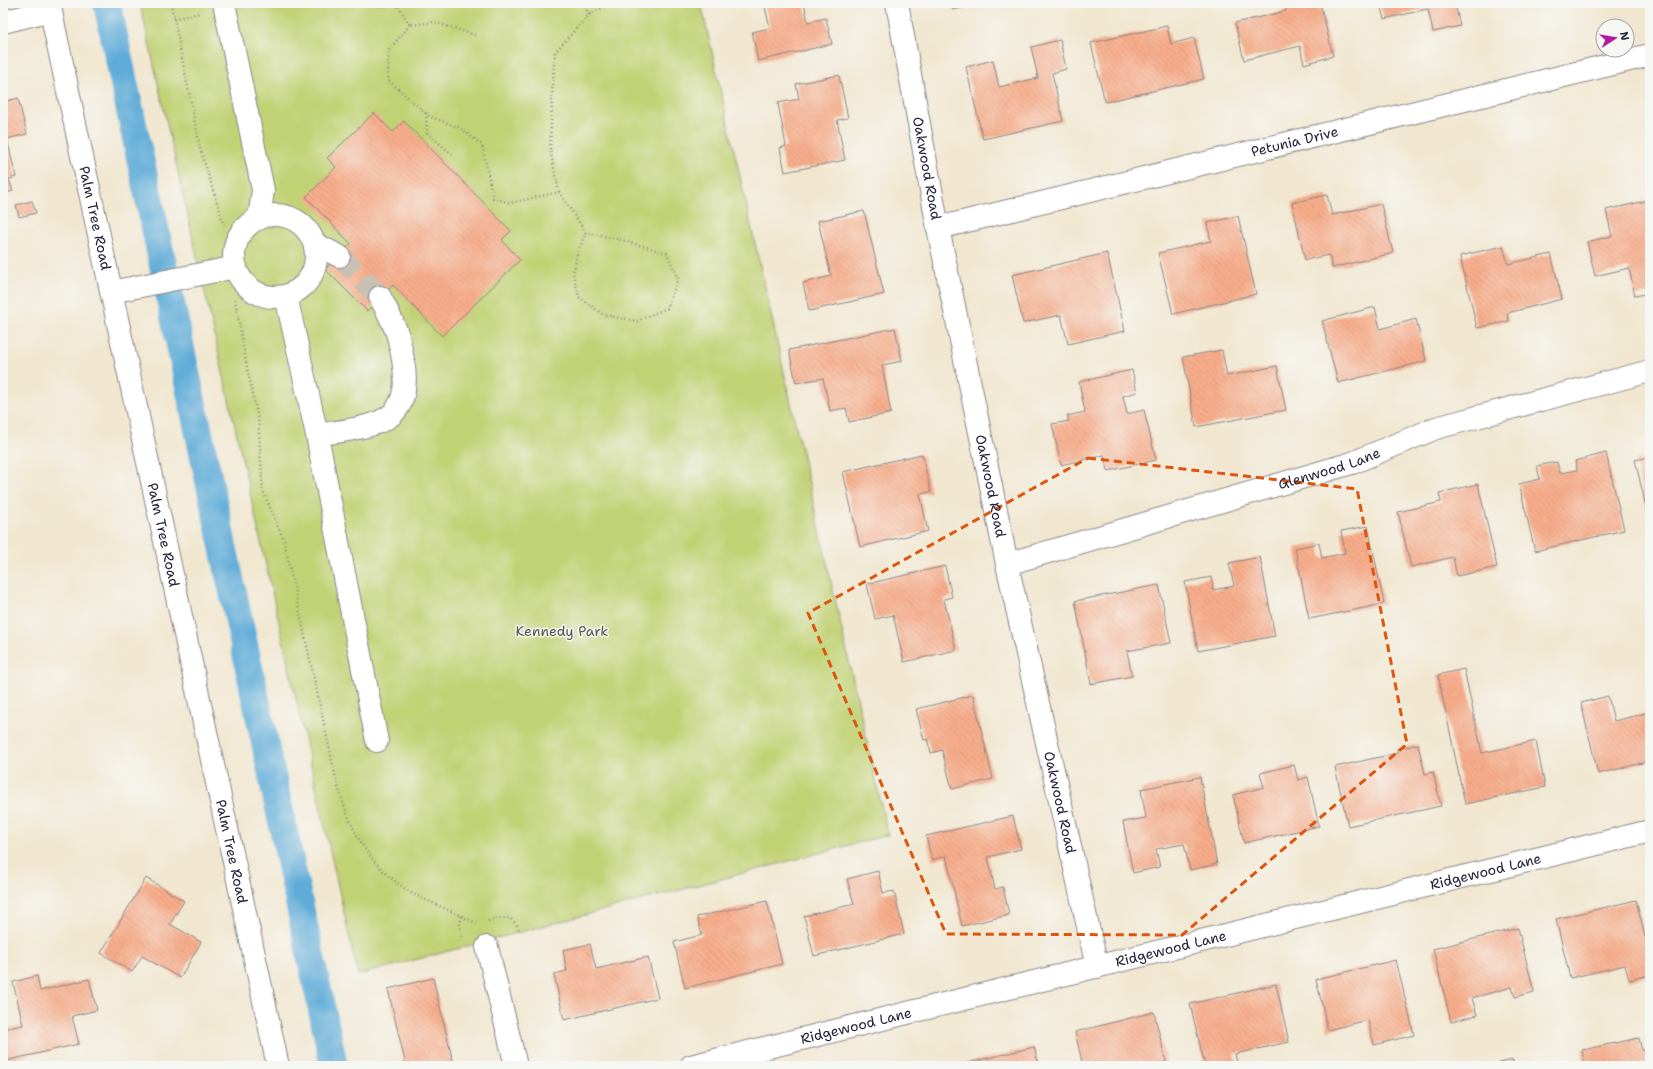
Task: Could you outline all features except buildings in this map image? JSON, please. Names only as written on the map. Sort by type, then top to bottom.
[{"type":"street","points":[[224,3],[263,190],[259,218]]},
{"type":"street","name":"Oakwood Road","points":[[897,3],[938,228],[1008,564],[1097,967]]},
{"type":"street","points":[[3,22],[50,7]]},
{"type":"street","name":"Palm Tree Road","points":[[50,7],[121,290],[278,1066]]},
{"type":"street","name":"Petunia Drive","points":[[938,228],[1650,55]]},
{"type":"street","points":[[121,290],[228,269],[242,280],[250,289],[261,295],[273,298],[286,296],[298,291],[308,282],[314,270],[316,257],[315,244],[308,232],[298,222],[286,217],[273,215],[259,218],[249,225],[241,234],[236,245],[234,257],[228,269]]},
{"type":"street","points":[[315,244],[339,256]]},
{"type":"street","points":[[286,296],[316,435],[377,740]]},
{"type":"street","points":[[316,435],[372,424],[389,416],[398,408],[404,394],[405,376],[398,335],[380,297]]},
{"type":"street","name":"Glenwood Lane","points":[[1008,564],[1352,463],[1436,428],[1650,371]]},
{"type":"street","name":"Ridgewood Lane","points":[[691,1066],[1650,831]]},
{"type":"street","points":[[487,947],[516,1066]]},
{"type":"path","points":[[171,3],[200,148],[224,225]]},
{"type":"path","points":[[396,3],[410,24]]},
{"type":"path","points":[[583,3],[589,15]]},
{"type":"path","points":[[586,233],[578,251],[573,274],[579,297],[604,315],[637,321],[667,308],[678,279],[667,253],[614,238],[586,233],[559,192],[550,149],[552,96],[556,52],[589,15],[611,3]]},
{"type":"path","points":[[475,35],[434,22],[410,24],[389,50],[388,80],[429,116],[460,128],[482,145],[493,198],[511,203],[559,192]]},
{"type":"path","points":[[426,112],[427,133],[453,155]]},
{"type":"path","points":[[235,299],[247,368],[258,418],[262,491],[284,541],[337,783],[346,813],[371,858],[411,893],[478,924],[499,918],[510,918],[518,926],[519,930]]},
{"type":"path","points":[[461,916],[460,925],[463,945]]},
{"type":"highlighted area","points":[[1088,458],[1357,489],[1407,744],[1182,935],[946,934],[808,613]]},
{"type":"green space","name":"Kennedy Park","points":[[140,3],[701,3],[888,835],[358,975]]},
{"type":"waterway","points":[[107,3],[334,1066]]},
{"type":"tunnel","points":[[339,256],[380,297]]}]
